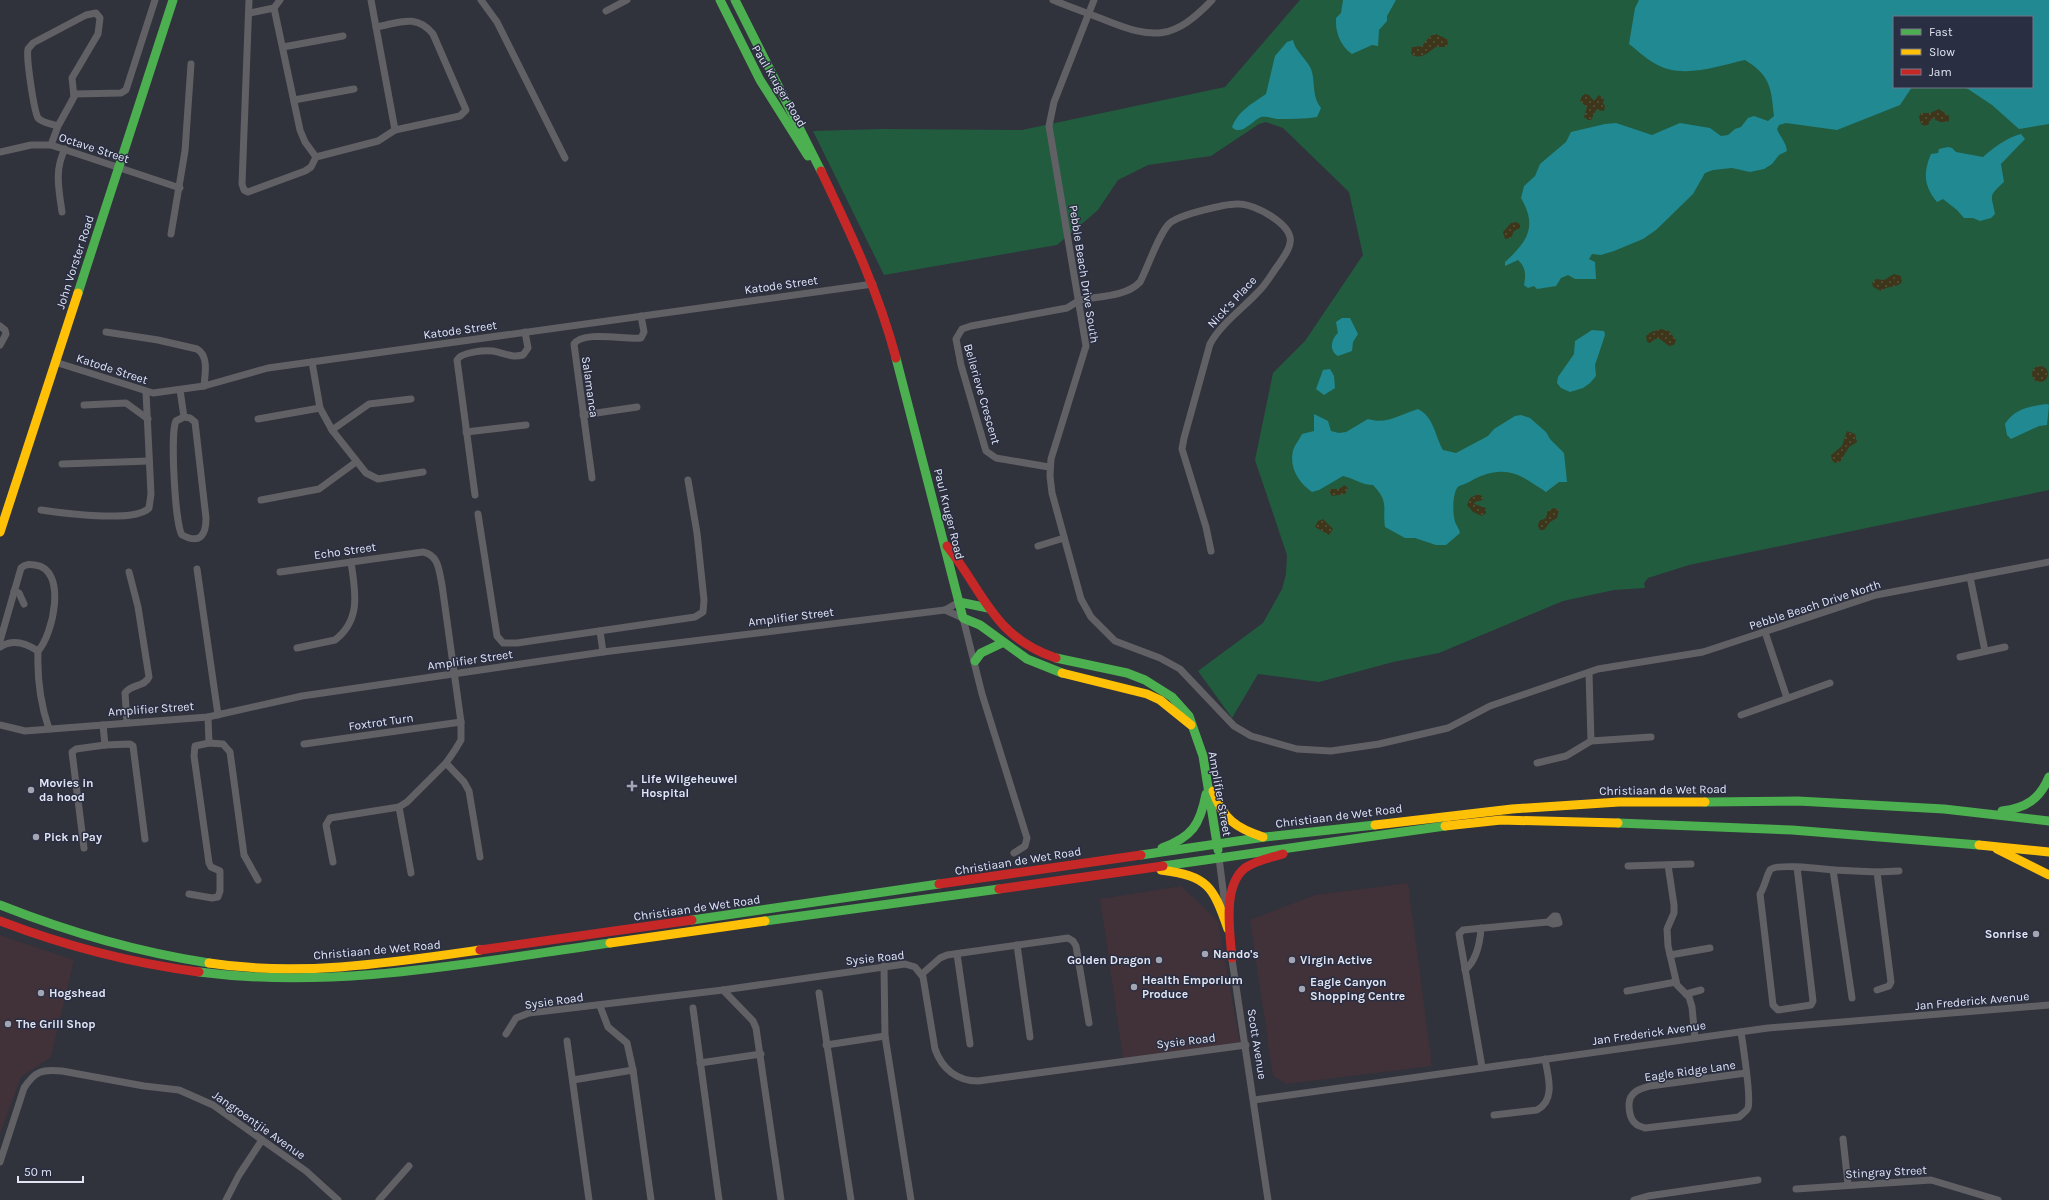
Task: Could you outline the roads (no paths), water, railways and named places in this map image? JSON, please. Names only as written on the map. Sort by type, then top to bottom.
[{"type":"main road","name":"John Vorster Road","points":[[0,532],[173,0]]},
{"type":"main road","name":"Paul Kruger Road","points":[[720,0],[752,68],[775,106],[826,181]]},
{"type":"main road","name":"Paul Kruger Road","points":[[735,0],[826,181],[873,284],[887,324],[945,543],[963,618]]},
{"type":"main road","name":"Amplifier Street","points":[[945,543],[959,561],[971,583],[988,608],[1004,628],[1020,641],[1044,653],[1081,665],[1127,673],[1150,683],[1172,697],[1189,716],[1203,756],[1208,778],[1217,845]]},
{"type":"main road","points":[[959,602],[988,608]]},
{"type":"main road","points":[[963,618],[979,624],[1002,643],[1027,660],[1062,673],[1147,694],[1166,704],[1184,721],[1191,725]]},
{"type":"main road","points":[[975,661],[981,653],[1002,643]]},
{"type":"main road","points":[[1203,756],[1215,797],[1227,818],[1240,828],[1265,837]]},
{"type":"main road","points":[[1980,813],[2011,811],[2029,806],[2040,795],[2049,777]]},
{"type":"main road","points":[[1141,854],[1170,845],[1191,833],[1201,819],[1208,778]]},
{"type":"main road","name":"Christiaan de Wet Road","points":[[0,905],[84,936],[162,954],[238,966],[328,968],[427,958],[1265,837],[1460,814],[1596,802],[1798,801],[1922,808],[2049,821]]},
{"type":"main road","name":"Christiaan de Wet Road","points":[[0,921],[69,946],[175,968],[243,977],[287,979],[329,978],[431,968],[1464,823],[1510,820],[1780,830],[1991,846],[2049,852]]},
{"type":"main road","points":[[1232,958],[1230,900],[1233,887],[1241,872],[1263,860],[1320,844]]},
{"type":"main road","name":"Scott Avenue","points":[[1217,845],[1219,858]]},
{"type":"main road","points":[[1991,846],[2049,875]]},
{"type":"main road","points":[[1144,868],[1183,872],[1202,879],[1213,891],[1228,930]]},
{"type":"street","points":[[74,94],[121,93],[126,90],[156,0]]},
{"type":"street","points":[[249,0],[250,13],[242,184],[244,190],[250,192],[305,171],[311,167],[316,157],[378,141],[396,130],[460,116],[466,110],[433,34],[426,26],[414,21],[376,27]]},
{"type":"street","points":[[250,13],[274,8],[280,0]]},
{"type":"street","points":[[370,0],[396,130]]},
{"type":"street","points":[[481,0],[497,22],[565,158]]},
{"type":"street","points":[[606,11],[627,0]]},
{"type":"street","points":[[1052,0],[1137,32],[1156,33],[1171,30],[1184,25],[1195,18],[1212,0]]},
{"type":"street","name":"Pebble Beach Drive South","points":[[1094,0],[1054,102],[1049,126],[1086,338],[1085,353],[1049,467],[1052,493],[1081,599],[1097,625],[1115,641],[1160,658],[1180,669],[1234,726],[1251,736],[1271,742],[1316,751],[1350,750],[1448,728],[1490,706],[1589,672]]},
{"type":"street","points":[[274,8],[302,136],[316,157]]},
{"type":"street","points":[[51,145],[58,126],[73,102],[74,94],[72,78],[98,34],[100,18],[96,13],[79,19],[33,43],[28,49],[27,59],[36,113],[42,122],[58,126]]},
{"type":"street","points":[[283,48],[343,36]]},
{"type":"street","points":[[172,234],[185,151],[191,64]]},
{"type":"street","points":[[294,100],[354,89]]},
{"type":"street","name":"Octave Street","points":[[0,152],[31,145],[51,145],[65,148],[118,168],[180,188]]},
{"type":"street","points":[[62,212],[57,176],[60,158],[65,148]]},
{"type":"street","name":"Nick’s Place","points":[[1080,300],[1123,292],[1135,287],[1140,282],[1166,227],[1174,220],[1186,215],[1234,204],[1245,204],[1260,210],[1284,225],[1289,232],[1291,238],[1289,247],[1263,286],[1218,332],[1210,344],[1184,438],[1184,459],[1203,515],[1211,551]]},
{"type":"street","name":"Katode Street","points":[[55,362],[153,393],[204,386],[260,370],[312,362],[873,284]]},
{"type":"street","name":"Bellerieve Crescent","points":[[1049,467],[996,458],[986,451],[965,380],[956,339],[962,329],[971,326],[1067,308],[1080,300]]},
{"type":"street","name":"Salamanca","points":[[592,478],[574,348],[575,342],[578,340],[606,336],[625,339],[641,338],[644,332],[641,316]]},
{"type":"street","points":[[0,326],[5,330],[6,334],[0,346]]},
{"type":"street","points":[[106,332],[158,340],[197,349],[201,352],[204,358],[204,386]]},
{"type":"street","points":[[475,495],[457,361],[458,357],[490,351],[510,356],[523,355],[528,348],[525,332]]},
{"type":"street","points":[[312,362],[320,408],[332,430],[356,462],[369,476],[378,479],[423,472]]},
{"type":"street","points":[[180,390],[184,417]]},
{"type":"street","points":[[41,510],[88,516],[139,514],[146,511],[150,503],[146,392]]},
{"type":"street","points":[[332,430],[369,404],[411,399]]},
{"type":"street","points":[[84,405],[126,403],[148,419]]},
{"type":"street","points":[[583,415],[637,407]]},
{"type":"street","points":[[258,419],[320,408]]},
{"type":"street","points":[[184,417],[190,418],[195,422],[206,518],[205,533],[196,538],[182,535],[179,529],[177,513],[173,435],[176,421],[184,417]]},
{"type":"street","points":[[466,432],[526,425]]},
{"type":"street","points":[[62,464],[149,461]]},
{"type":"street","points":[[261,500],[319,489],[356,462]]},
{"type":"street","points":[[478,514],[497,636],[500,642],[506,644],[517,643],[695,617],[703,612],[704,600],[697,533],[688,480]]},
{"type":"street","points":[[1038,546],[1064,538]]},
{"type":"street","name":"Echo Street","points":[[280,572],[414,552],[429,553],[438,564],[454,674]]},
{"type":"street","points":[[297,648],[335,640],[350,621],[355,604],[350,562]]},
{"type":"street","name":"Pebble Beach Drive North","points":[[1589,672],[1610,667],[1703,652],[1876,595],[2049,562]]},
{"type":"street","points":[[0,641],[21,568],[27,564],[41,566],[51,575],[55,594],[51,622],[44,645],[38,651],[40,700],[49,729]]},
{"type":"street","points":[[197,569],[218,715]]},
{"type":"street","points":[[127,723],[125,693],[130,688],[147,681],[149,677],[138,607],[129,572]]},
{"type":"street","points":[[1970,577],[1985,651]]},
{"type":"street","points":[[14,591],[22,597],[24,604]]},
{"type":"street","name":"Amplifier Street","points":[[0,725],[20,731],[208,717],[302,696],[603,652],[945,610],[959,602]]},
{"type":"street","points":[[945,610],[963,618]]},
{"type":"street","name":"Paul Kruger Road","points":[[963,618],[975,661],[982,694],[1027,838],[1025,846],[1014,853]]},
{"type":"street","points":[[600,631],[603,652]]},
{"type":"street","points":[[1764,632],[1787,698]]},
{"type":"street","points":[[0,647],[7,642],[20,643],[30,645],[38,651]]},
{"type":"street","points":[[1960,657],[2005,647]]},
{"type":"street","points":[[1589,672],[1591,741]]},
{"type":"street","points":[[333,862],[326,825],[330,818],[399,807],[412,799],[446,763],[459,744],[462,722],[454,674]]},
{"type":"street","points":[[1741,714],[1830,684]]},
{"type":"street","points":[[208,717],[210,743]]},
{"type":"street","name":"Foxtrot Turn","points":[[304,744],[462,722]]},
{"type":"street","points":[[103,725],[105,745]]},
{"type":"street","points":[[1537,763],[1566,756],[1591,741],[1651,737]]},
{"type":"street","points":[[189,894],[212,898],[218,897],[220,891],[220,871],[211,867],[209,863],[194,756],[195,746],[210,743],[223,744],[230,752],[244,855],[258,880]]},
{"type":"street","points":[[84,848],[72,752],[76,749],[105,745],[130,744],[133,746],[145,840]]},
{"type":"street","points":[[446,763],[464,782],[469,791],[480,857]]},
{"type":"street","points":[[399,807],[411,873]]},
{"type":"street","name":"Scott Avenue","points":[[1219,858],[1232,958],[1268,1200]]},
{"type":"street","points":[[1628,866],[1691,864]]},
{"type":"street","points":[[1668,865],[1674,905],[1674,913],[1667,929],[1670,955],[1676,982],[1686,994],[1692,1007],[1696,1038]]},
{"type":"street","points":[[1797,867],[1813,1001],[1811,1005],[1806,1007],[1776,1010],[1773,1005],[1759,896],[1772,869],[1774,867],[1797,867],[1833,870],[1899,872]]},
{"type":"street","points":[[1833,870],[1852,998]]},
{"type":"street","points":[[1877,872],[1891,982],[1889,986],[1877,990]]},
{"type":"street","points":[[1482,1067],[1460,934],[1463,930],[1548,922]]},
{"type":"street","points":[[1465,970],[1472,964],[1479,945],[1481,928]]},
{"type":"street","points":[[922,974],[940,958],[957,954],[1064,938],[1073,941],[1076,946],[1089,1023]]},
{"type":"street","points":[[1017,945],[1030,1037]]},
{"type":"street","points":[[1670,955],[1710,948]]},
{"type":"street","points":[[957,954],[970,1044]]},
{"type":"street","name":"Sysie Road","points":[[506,1034],[516,1018],[522,1015],[724,990],[884,966],[910,965],[920,970],[922,974],[936,1055],[946,1069],[959,1078],[967,1081],[978,1082],[1246,1045]]},
{"type":"street","points":[[884,966],[885,1036],[911,1200]]},
{"type":"street","points":[[1627,991],[1676,982]]},
{"type":"street","points":[[724,990],[753,1021],[758,1034],[781,1200]]},
{"type":"street","points":[[1686,994],[1701,990]]},
{"type":"street","points":[[819,993],[851,1200]]},
{"type":"street","name":"Jan Frederick Avenue","points":[[1254,1100],[1741,1032],[1812,1024],[2049,1005]]},
{"type":"street","points":[[600,1006],[608,1027],[627,1043],[633,1070],[651,1200]]},
{"type":"street","points":[[693,1008],[719,1200]]},
{"type":"street","name":"Eagle Ridge Lane","points":[[1741,1032],[1746,1073],[1749,1103],[1748,1109],[1739,1117],[1645,1128],[1637,1125],[1632,1119],[1630,1102],[1631,1095],[1638,1090],[1650,1086],[1746,1073]]},
{"type":"street","points":[[826,1045],[885,1036]]},
{"type":"street","points":[[567,1041],[590,1200]]},
{"type":"street","points":[[700,1063],[761,1054]]},
{"type":"street","points":[[1494,1115],[1537,1110],[1542,1108],[1550,1092],[1545,1059]]},
{"type":"street","name":"Jangroentjie Avenue","points":[[0,1162],[24,1088],[31,1078],[38,1072],[49,1070],[62,1071],[144,1086],[179,1090],[213,1105],[306,1171],[338,1200]]},
{"type":"street","points":[[573,1080],[633,1070]]},
{"type":"street","points":[[1844,1139],[1848,1184]]},
{"type":"street","points":[[226,1200],[238,1175],[262,1140]]},
{"type":"street","points":[[379,1200],[409,1166]]},
{"type":"street","points":[[1634,1200],[1648,1196],[1758,1180]]},
{"type":"street","name":"Stingray Street","points":[[1796,1189],[1848,1184],[1931,1180],[1998,1200]]},
{"type":"water","points":[[1343,0],[1396,0],[1387,16],[1387,21],[1379,30],[1378,46],[1372,45],[1352,54],[1344,47],[1337,33],[1336,23],[1336,18],[1341,13]]},
{"type":"water","points":[[1639,0],[2049,0],[2049,124],[2019,129],[1992,105],[1966,88],[2033,88],[2033,16],[1893,16],[1893,88],[1911,88],[1900,105],[1837,130],[1786,123],[1779,125],[1777,129],[1787,151],[1779,155],[1772,164],[1764,169],[1750,172],[1732,168],[1713,170],[1705,173],[1693,194],[1656,230],[1643,239],[1614,251],[1601,255],[1592,254],[1589,259],[1595,262],[1596,279],[1575,279],[1568,275],[1561,278],[1556,286],[1537,289],[1534,286],[1528,288],[1524,285],[1525,271],[1518,260],[1505,266],[1505,262],[1519,248],[1528,233],[1529,217],[1521,198],[1524,186],[1535,176],[1540,164],[1566,142],[1571,132],[1616,123],[1652,135],[1680,123],[1710,128],[1721,136],[1728,135],[1735,129],[1741,127],[1748,118],[1754,116],[1768,121],[1774,116],[1772,98],[1765,77],[1754,66],[1745,60],[1699,70],[1676,71],[1654,63],[1644,56],[1629,44],[1635,8]]},
{"type":"water","points":[[1293,40],[1296,48],[1311,69],[1316,98],[1321,108],[1317,117],[1302,119],[1277,119],[1261,117],[1247,127],[1236,130],[1232,127],[1238,116],[1246,108],[1266,94],[1275,56],[1287,42]]},
{"type":"water","points":[[2021,134],[2025,139],[2001,164],[2004,182],[1992,196],[1995,214],[1991,218],[1980,221],[1973,218],[1964,218],[1957,210],[1943,199],[1937,202],[1929,190],[1926,179],[1928,161],[1931,154],[1938,153],[1939,149],[1948,147],[1952,148],[1956,152],[1983,157],[2001,143]]},
{"type":"water","points":[[1342,318],[1350,318],[1358,334],[1353,342],[1352,351],[1338,356],[1333,351],[1332,345],[1334,338],[1338,333],[1336,322]]},
{"type":"water","points":[[1592,330],[1604,331],[1605,335],[1595,365],[1596,376],[1583,388],[1570,392],[1561,388],[1557,383],[1558,377],[1574,354],[1575,341]]},
{"type":"water","points":[[1330,369],[1334,376],[1335,388],[1324,395],[1316,389],[1323,370]]},
{"type":"water","points":[[2049,405],[2047,425],[2039,426],[2011,439],[2007,435],[2005,424],[2013,415],[2029,407]]},
{"type":"water","points":[[1418,409],[1428,417],[1434,427],[1443,450],[1456,453],[1488,436],[1494,429],[1515,416],[1521,415],[1530,418],[1546,432],[1550,439],[1564,453],[1567,482],[1559,482],[1546,492],[1523,477],[1508,472],[1500,472],[1481,476],[1459,486],[1455,493],[1453,510],[1460,533],[1446,545],[1436,545],[1415,538],[1405,538],[1385,527],[1382,496],[1373,485],[1365,484],[1343,476],[1319,490],[1312,492],[1299,480],[1292,463],[1292,457],[1294,449],[1302,434],[1314,431],[1314,414],[1328,421],[1331,431],[1339,433],[1346,432],[1368,419],[1381,421],[1388,420]]},
{"type":"place","name":"Life Wilgeheuwel Hospital","points":[[632,786]]},
{"type":"place","name":"Movies in da hood","points":[[31,790]]},
{"type":"place","name":"Pick n Pay","points":[[36,837]]},
{"type":"place","name":"Sonrise","points":[[2036,934]]},
{"type":"place","name":"Nando's","points":[[1205,954]]},
{"type":"place","name":"Golden Dragon","points":[[1159,960]]},
{"type":"place","name":"Virgin Active","points":[[1292,960]]},
{"type":"place","name":"Health Emporium Produce","points":[[1134,987]]},
{"type":"place","name":"Eagle Canyon Shopping Centre","points":[[1302,989]]},
{"type":"place","name":"Hogshead","points":[[41,993]]},
{"type":"place","name":"The Grill Shop","points":[[8,1024]]}]
